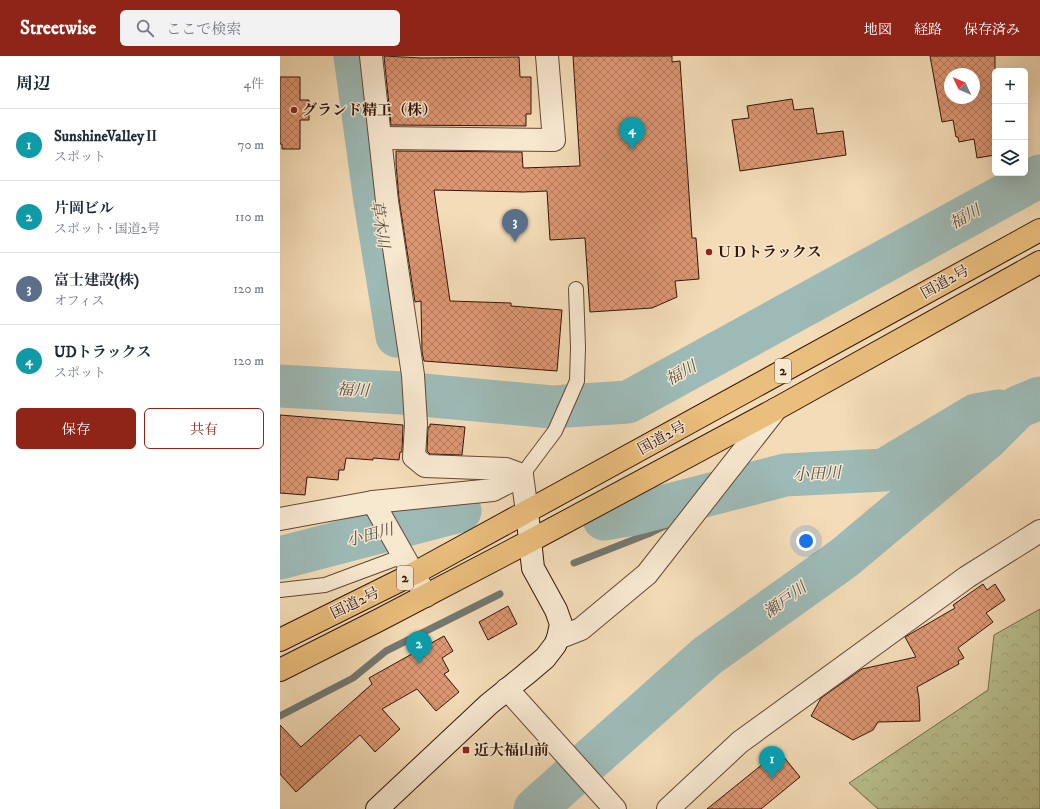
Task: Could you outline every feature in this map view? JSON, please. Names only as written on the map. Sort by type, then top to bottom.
[{"type":"highway","name":"国道2号","points":[[280,640],[404,558],[527,512],[1040,230]]},
{"type":"highway","name":"国道2号","points":[[280,670],[530,542],[776,409],[1040,262]]},
{"type":"street","points":[[372,56],[388,201],[413,375],[416,424],[414,457],[425,466],[506,469],[522,475]]},
{"type":"street","points":[[382,138],[554,140],[547,56]]},
{"type":"street","points":[[558,638],[581,628],[647,574],[776,409]]},
{"type":"street","points":[[377,809],[489,704],[545,658],[555,645],[561,624],[556,610],[532,568],[522,475]]},
{"type":"street","points":[[280,519],[493,490],[522,475]]},
{"type":"street","points":[[376,507],[426,596]]},
{"type":"street","points":[[668,809],[740,742],[967,577],[1040,531]]},
{"type":"street","points":[[507,689],[615,809]]},
{"type":"lane","points":[[522,475],[555,431],[577,381],[578,347],[576,289]]},
{"type":"lane","points":[[280,590],[325,585],[404,558]]},
{"type":"green space","points":[[1040,609],[1040,809],[878,809],[849,783],[988,690],[994,635]]},
{"type":"building","points":[[384,56],[422,58],[519,57],[520,77],[531,77],[531,114],[526,114],[526,126],[391,125]]},
{"type":"building","points":[[573,56],[672,56],[672,62],[680,61],[692,238],[696,238],[699,279],[675,281],[677,297],[652,308],[590,312],[585,238],[550,240],[547,191],[523,192],[434,190],[450,301],[511,303],[511,306],[562,310],[557,371],[424,361],[422,352],[421,301],[415,302],[399,199],[396,151],[522,152],[523,168],[580,166]]},
{"type":"building","points":[[930,56],[995,56],[995,68],[992,68],[992,156],[977,158],[974,139],[959,142],[958,137],[956,137],[953,120],[942,122]]},
{"type":"building","name":"グランド精工（株）","points":[[280,77],[300,77],[300,100],[309,100],[309,120],[300,120],[300,149],[282,149],[282,144],[280,144]]},
{"type":"building","points":[[792,99],[794,110],[813,108],[817,134],[843,131],[846,155],[740,171],[732,120],[749,118],[747,106]]},
{"type":"building","points":[[280,415],[403,425],[402,452],[400,452],[399,460],[346,458],[344,470],[339,470],[338,480],[307,477],[305,495],[280,493]]},
{"type":"building","points":[[430,424],[465,427],[462,455],[430,454],[427,451],[428,427],[430,427]]},
{"type":"building","points":[[983,584],[987,590],[995,584],[1005,600],[986,613],[993,622],[958,648],[964,658],[958,661],[959,664],[917,687],[920,721],[878,722],[873,730],[853,740],[811,716],[821,698],[862,669],[916,657],[905,637],[955,608],[953,605]]},
{"type":"building","points":[[508,606],[517,624],[488,640],[479,622]]},
{"type":"building","points":[[444,636],[453,651],[442,658],[449,671],[444,674],[459,692],[436,711],[417,689],[382,709],[400,729],[375,752],[360,735],[296,792],[280,774],[280,725],[301,747],[372,684],[369,678]]},
{"type":"building","points":[[779,751],[800,777],[761,809],[707,809]]},
{"type":"waterway","name":"草木川","points":[[355,56],[375,201],[397,336]]},
{"type":"waterway","name":"福川","points":[[280,386],[401,393],[552,407],[628,402],[1040,176]]},
{"type":"waterway","name":"瀬戸川","points":[[535,809],[707,656],[844,558],[986,439],[1018,407],[1040,398]]},
{"type":"waterway","name":"小田川","points":[[604,519],[634,514],[785,475],[884,470],[976,415],[999,411]]},
{"type":"waterway","points":[[709,506],[766,480]]},
{"type":"waterway","name":"小田川","points":[[280,558],[460,511]]},
{"type":"waterway","points":[[574,563],[648,534],[683,517]]},
{"type":"waterway","points":[[280,716],[353,678],[386,651],[500,594]]},
{"type":"place","name":"グランド精工（株）","points":[[294,110]]},
{"type":"place","name":"UDトラックス","points":[[632,150]]},
{"type":"place","name":"富士建設(株)","points":[[515,242]]},
{"type":"place","name":"ＵＤトラックス","points":[[709,252]]},
{"type":"place","name":"片岡ビル","points":[[419,664]]},
{"type":"place","name":"近大福山前","points":[[466,750]]},
{"type":"place","name":"SunshineValleyⅡ","points":[[772,779]]}]
